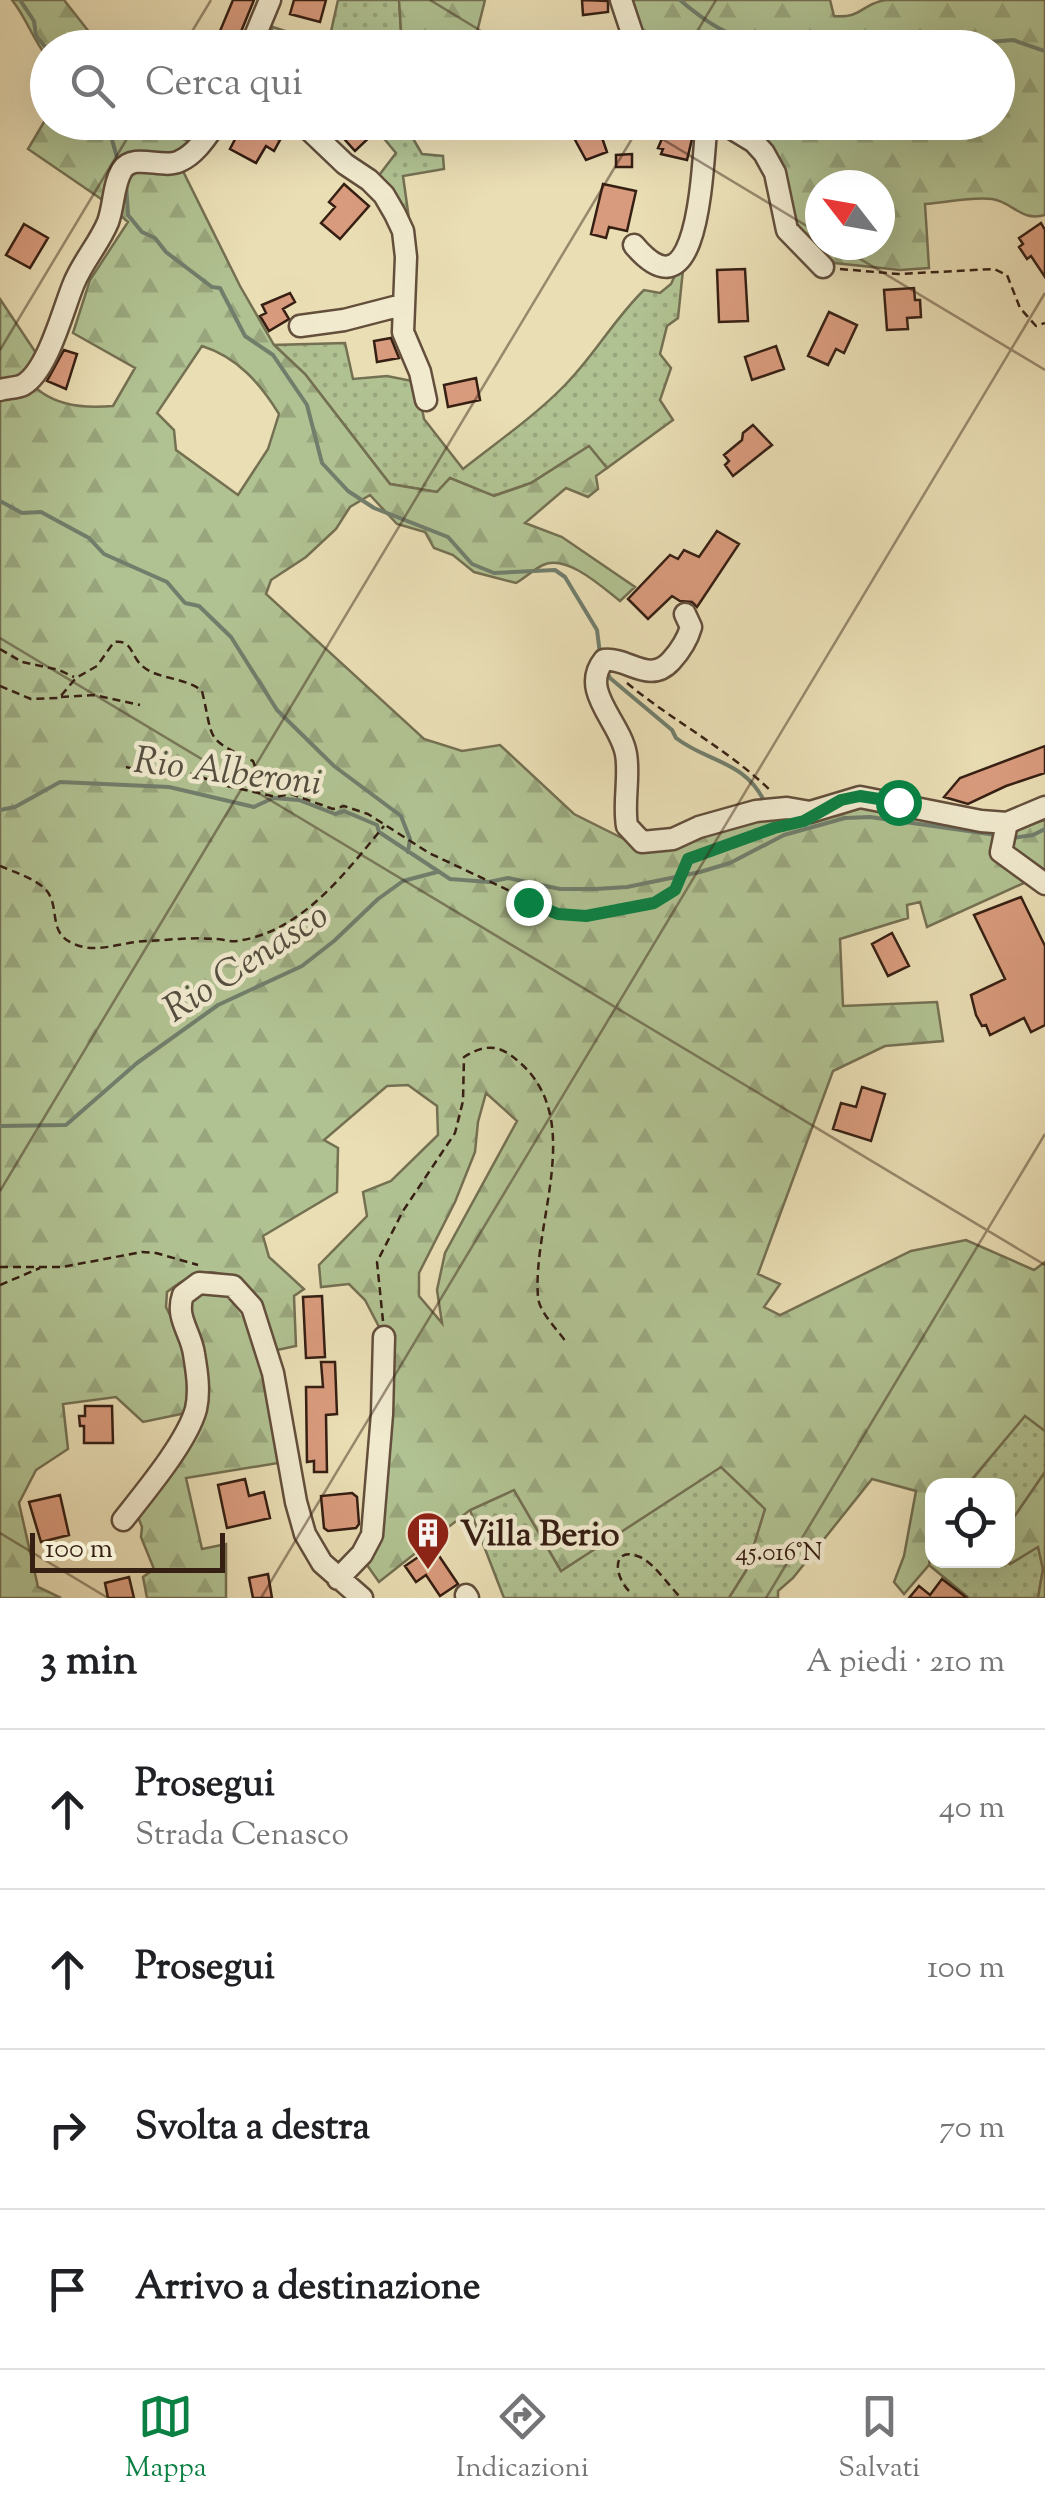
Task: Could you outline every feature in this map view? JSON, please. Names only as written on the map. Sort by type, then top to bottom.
[{"type":"street","points":[[258,30],[270,0]]},
{"type":"street","points":[[0,390],[24,384],[40,365],[60,324],[75,279],[109,221],[125,168],[179,162],[204,140]]},
{"type":"street","points":[[320,140],[377,188],[403,231],[407,288],[402,305],[403,332],[420,372],[426,400]]},
{"type":"street","points":[[634,245],[653,264],[662,267],[671,266],[686,250],[693,236],[703,186],[704,140]]},
{"type":"street","points":[[751,140],[775,172],[787,230],[824,267]]},
{"type":"street","points":[[300,326],[402,305]]},
{"type":"street","points":[[685,614],[691,626],[687,642],[666,667],[646,672],[612,659],[604,660],[593,683],[624,746],[625,812],[632,835],[642,842],[652,844],[742,814],[789,816],[860,796],[981,822],[1007,822],[1045,807]]},
{"type":"street","points":[[1007,822],[1001,852],[1045,884]]},
{"type":"street","points":[[123,1520],[155,1478],[194,1414],[197,1367],[193,1346],[179,1316],[183,1295],[199,1283],[233,1286],[247,1298],[262,1333],[305,1534],[313,1551],[361,1598]]},
{"type":"street","points":[[338,1579],[362,1554],[372,1535],[384,1337]]},
{"type":"path","points":[[824,267],[900,274],[994,268],[1008,274],[1020,308],[1036,326],[1045,324]]},
{"type":"path","points":[[60,698],[76,678],[92,671],[114,642],[122,641],[150,672],[191,682],[202,691],[208,730],[223,748],[253,761],[264,792]]},
{"type":"path","points":[[0,649],[22,662],[76,678]]},
{"type":"path","points":[[126,767],[156,774],[193,774],[276,797],[291,794],[333,809],[344,806],[385,824],[429,853],[558,914],[586,916],[654,903],[675,890],[688,859],[789,816],[741,762],[660,711],[622,680],[610,669],[612,659]]},
{"type":"path","points":[[0,686],[31,699],[94,696],[140,705]]},
{"type":"path","points":[[0,866],[49,893],[56,928],[76,946],[100,950],[144,941],[215,938],[235,942],[271,932],[331,890],[385,824]]},
{"type":"path","points":[[384,1337],[377,1262],[402,1211],[455,1133],[463,1101],[464,1057],[482,1046],[505,1049],[533,1073],[548,1101],[552,1174],[538,1243],[538,1302],[566,1342]]},
{"type":"path","points":[[0,1267],[42,1267],[142,1252],[205,1268]]},
{"type":"path","points":[[0,1285],[42,1267]]},
{"type":"path","points":[[629,1591],[616,1574],[618,1561],[628,1555],[647,1562],[681,1598]]},
{"type":"green space","points":[[12,0],[64,0],[88,30],[30,30]]},
{"type":"green space","points":[[338,0],[399,0],[401,30],[331,30]]},
{"type":"green space","points":[[399,0],[485,0],[478,30],[401,30]]},
{"type":"green space","points":[[628,0],[830,0],[834,16],[843,16],[886,0],[1045,0],[1045,215],[1023,214],[992,199],[925,204],[929,268],[900,270],[825,262],[895,260],[895,170],[805,170],[805,237],[798,228],[781,168],[764,140],[1015,140],[1015,30],[638,30]]},
{"type":"green space","points":[[33,140],[185,140],[195,144],[177,159],[240,286],[274,345],[305,374],[390,484],[437,492],[450,478],[494,496],[531,483],[589,446],[607,468],[596,476],[598,489],[588,497],[566,488],[525,523],[562,537],[635,587],[620,601],[584,574],[563,564],[543,565],[516,583],[474,572],[453,555],[434,548],[425,532],[397,524],[370,495],[350,507],[336,529],[306,557],[271,580],[266,594],[424,739],[462,751],[500,745],[574,814],[636,845],[699,830],[864,803],[998,831],[1035,878],[927,927],[920,902],[907,905],[908,918],[840,939],[843,1006],[937,1002],[943,1041],[885,1046],[833,1071],[758,1274],[780,1284],[764,1307],[780,1315],[911,1251],[966,1240],[1034,1270],[1045,1262],[1045,1431],[1025,1416],[973,1478],[925,1478],[926,1568],[904,1594],[894,1582],[904,1556],[916,1491],[872,1479],[793,1578],[778,1591],[778,1598],[729,1598],[746,1571],[765,1509],[721,1467],[561,1571],[514,1490],[470,1510],[379,1582],[367,1565],[381,1518],[391,1350],[365,1300],[349,1284],[321,1287],[319,1265],[367,1216],[363,1192],[391,1181],[438,1135],[437,1106],[408,1085],[387,1086],[324,1140],[338,1148],[337,1192],[263,1236],[269,1257],[304,1289],[294,1296],[296,1346],[272,1351],[245,1296],[222,1274],[207,1272],[167,1292],[166,1307],[185,1346],[191,1412],[143,1422],[116,1397],[63,1404],[68,1449],[36,1470],[19,1503],[38,1587],[61,1598],[0,1598],[0,299],[40,359],[25,376],[33,386],[64,403],[113,406],[135,368],[73,333],[90,280],[128,222],[28,149]],"holes":[[[202,346],[247,372],[279,414],[268,449],[238,495],[176,450],[174,430],[157,413]],[[486,1093],[517,1121],[445,1253],[437,1290],[442,1323],[419,1296],[419,1273],[475,1152]]]},
{"type":"green space","points":[[385,140],[414,140],[422,154],[443,156],[444,169],[403,176],[410,226],[398,199],[377,178],[396,153]]},
{"type":"green space","points":[[678,269],[683,270],[678,318],[667,326],[660,354],[671,368],[660,400],[673,420],[607,468],[588,447],[531,483],[493,496],[450,478],[437,492],[390,484],[305,374],[274,345],[345,343],[353,379],[387,376],[417,382],[424,419],[463,469],[553,396],[644,290],[660,293],[671,284]]},
{"type":"green space","points":[[1045,820],[1045,870],[1037,873],[1012,857],[1011,830]]},
{"type":"green space","points":[[199,1287],[231,1289],[261,1336],[278,1463],[186,1478],[202,1549],[226,1544],[226,1598],[147,1598],[143,1577],[154,1569],[136,1512],[198,1415],[183,1312]]},
{"type":"green space","points":[[1025,1415],[1045,1431],[1045,1472],[1015,1516],[1015,1478],[974,1478]]},
{"type":"green space","points":[[721,1466],[766,1508],[746,1571],[729,1598],[504,1598],[470,1510],[514,1490],[561,1571]]},
{"type":"green space","points":[[1045,1472],[1045,1598],[1038,1598],[1043,1569],[1038,1547],[1015,1561],[1015,1516]]},
{"type":"green space","points":[[1038,1546],[1043,1569],[1038,1598],[969,1598],[933,1568],[1015,1568],[1015,1561]]},
{"type":"building","points":[[233,0],[254,0],[242,30],[220,30]]},
{"type":"building","points":[[294,0],[326,0],[320,22],[290,14]]},
{"type":"building","points":[[582,0],[608,1],[608,12],[583,15]]},
{"type":"building","points":[[235,140],[280,140],[274,151],[266,146],[256,163],[230,149]]},
{"type":"building","points":[[345,140],[367,140],[355,151]]},
{"type":"building","points":[[575,140],[603,140],[607,152],[586,160]]},
{"type":"building","points":[[661,140],[692,140],[687,160],[661,154],[663,149],[658,148]]},
{"type":"building","points":[[632,154],[632,167],[616,167],[616,155]]},
{"type":"building","points":[[344,184],[369,206],[340,239],[321,223],[335,207],[329,202]]},
{"type":"building","points":[[603,184],[636,191],[627,231],[609,227],[606,238],[591,234]]},
{"type":"building","points":[[1041,223],[1045,230],[1045,277],[1031,256],[1027,259],[1019,247],[1023,244],[1019,238]]},
{"type":"building","points":[[24,224],[48,238],[30,268],[6,255]]},
{"type":"building","points":[[745,269],[748,321],[719,322],[717,270]]},
{"type":"building","points":[[914,288],[915,300],[920,300],[921,317],[907,318],[908,329],[887,330],[884,290]]},
{"type":"building","points":[[290,293],[295,302],[283,309],[289,319],[269,331],[260,316],[266,313],[262,305]]},
{"type":"building","points":[[829,312],[857,325],[844,353],[836,349],[828,365],[808,356]]},
{"type":"building","points":[[391,338],[399,358],[377,362],[374,341]]},
{"type":"building","points":[[776,346],[784,369],[752,380],[745,357]]},
{"type":"building","points":[[64,350],[77,354],[66,389],[47,381]]},
{"type":"building","points":[[476,378],[480,400],[448,407],[444,385]]},
{"type":"building","points":[[753,425],[772,445],[733,476],[725,465],[729,461],[724,455]]},
{"type":"building","points":[[717,531],[739,544],[697,607],[672,596],[648,619],[628,599],[670,555],[678,559],[684,550],[699,557]]},
{"type":"building","points":[[1045,746],[1045,773],[968,804],[944,797],[960,778]]},
{"type":"building","points":[[1021,897],[1045,946],[1045,1025],[1031,1032],[1024,1018],[990,1035],[976,1015],[971,995],[1005,979],[974,915]]},
{"type":"building","points":[[892,933],[909,966],[888,976],[872,944]]},
{"type":"building","points":[[862,1087],[885,1094],[871,1141],[833,1129],[841,1103],[856,1107]]},
{"type":"building","points":[[322,1296],[325,1357],[306,1358],[303,1297]]},
{"type":"building","points":[[321,1362],[335,1362],[337,1414],[326,1415],[327,1472],[314,1472],[314,1461],[307,1462],[306,1387],[323,1387]]},
{"type":"building","points":[[85,1406],[112,1406],[113,1443],[84,1443],[84,1426],[80,1426],[79,1416],[85,1416]]},
{"type":"building","points":[[245,1479],[249,1496],[264,1492],[270,1518],[227,1528],[218,1485]]},
{"type":"building","points":[[352,1493],[357,1497],[359,1524],[356,1528],[328,1531],[324,1528],[321,1496]]},
{"type":"building","points":[[60,1495],[69,1535],[41,1542],[29,1502]]},
{"type":"building","name":"Villa Berio","points":[[433,1547],[458,1584],[440,1596],[426,1575],[416,1582],[405,1566]]},
{"type":"building","points":[[268,1574],[272,1598],[253,1598],[249,1578]]},
{"type":"building","points":[[129,1577],[134,1598],[108,1598],[105,1583]]},
{"type":"building","points":[[942,1579],[967,1598],[909,1598],[919,1586],[930,1595]]},
{"type":"waterway","points":[[20,0],[35,30]]},
{"type":"waterway","points":[[680,0],[724,30]]},
{"type":"waterway","points":[[1015,41],[1045,51]]},
{"type":"waterway","points":[[112,140],[118,161]]},
{"type":"waterway","points":[[126,184],[128,215],[142,232],[155,238],[166,252],[212,287],[220,288],[245,336],[273,355],[307,405],[322,463],[348,491],[374,508],[448,537],[472,564],[494,573],[555,570],[565,577],[597,630],[600,654]]},
{"type":"waterway","name":"Rio Alberoni","points":[[0,501],[22,513],[41,512],[89,538],[104,554],[167,582],[185,603],[199,606],[231,637],[277,710],[334,766],[401,816],[410,839],[408,852]]},
{"type":"waterway","points":[[606,670],[676,738],[736,770],[764,801]]},
{"type":"waterway","name":"Rio Cenasco","points":[[0,810],[15,807],[60,782],[169,787],[254,807],[273,798],[299,800],[335,814],[344,811],[377,825],[379,832],[450,879],[489,882],[508,878],[560,889],[627,887],[700,872],[730,863],[784,835],[845,818],[870,817],[996,835]]},
{"type":"waterway","name":"Rio Cenasco","points":[[1013,838],[1045,829]]},
{"type":"waterway","name":"Rio Cenasco","points":[[0,1126],[66,1125],[137,1063],[218,1005],[302,966],[403,881],[437,872]]},
{"type":"place","name":"Villa Berio","points":[[428,1571]]},
{"type":"route","points":[[528,902],[558,914],[586,916],[654,903],[675,890],[688,859],[804,821],[841,800],[860,796],[898,802]]}]
